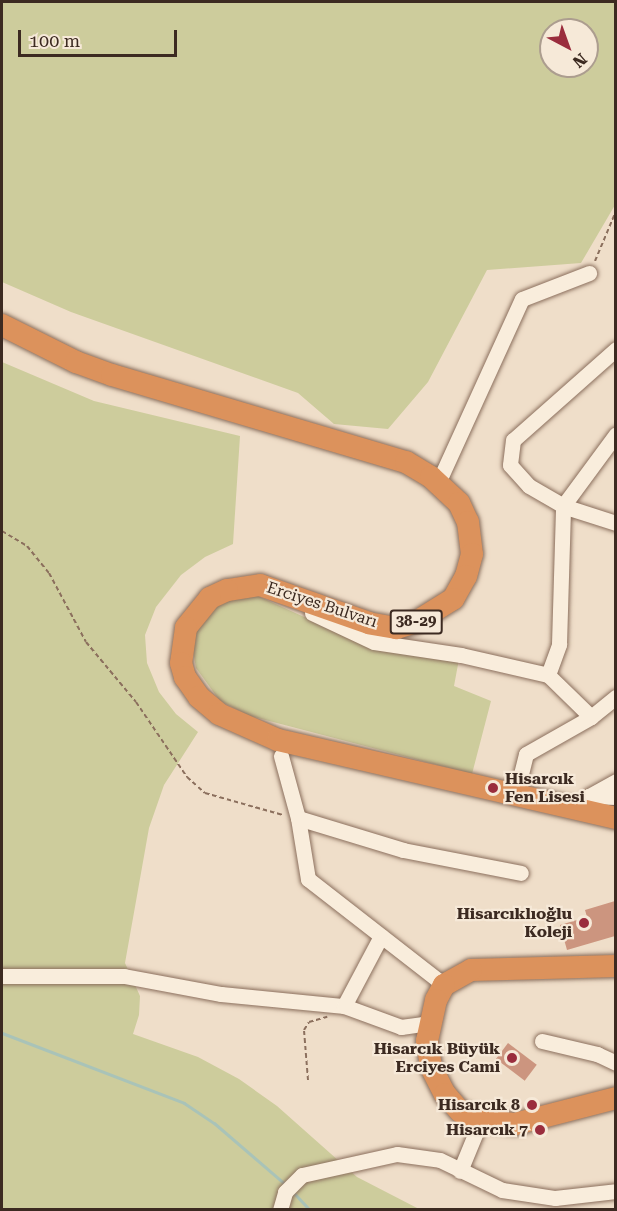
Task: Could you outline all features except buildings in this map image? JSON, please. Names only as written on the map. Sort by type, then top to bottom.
[{"type":"highway","name":"Erciyes Bulvarı","points":[[2,325],[85,366],[406,462],[438,483],[459,503],[468,522],[472,554],[453,599],[434,614],[396,628],[369,623],[260,585],[227,590],[210,597],[186,628],[181,650],[185,677],[199,697],[219,714],[278,740],[516,794],[586,802],[615,818]]},
{"type":"highway","name":"Erciyes Bulvarı","points":[[2,341],[70,375],[108,389],[400,475],[422,488],[447,512],[454,526],[458,552],[453,571],[442,590],[411,609],[396,613],[373,609],[275,572],[249,569],[202,586],[172,623],[166,664],[172,684],[189,707],[211,726],[281,756],[615,832]]},
{"type":"highway","points":[[615,966],[583,970],[495,967],[471,970],[444,985],[429,1023],[427,1041],[431,1067],[445,1094],[460,1111],[481,1120],[515,1124],[615,1098]]},
{"type":"highway","points":[[615,981],[476,984],[455,995],[443,1022],[441,1041],[444,1062],[457,1086],[484,1108],[513,1110],[615,1083]]},
{"type":"street","points":[[438,483],[522,299],[589,273]]},
{"type":"street","points":[[614,520],[563,506],[529,486],[510,465],[513,440],[615,349]]},
{"type":"street","points":[[549,675],[559,644],[563,506],[615,434]]},
{"type":"street","points":[[260,585],[374,642],[461,655],[549,675],[591,717]]},
{"type":"street","points":[[516,794],[526,754],[591,717],[615,697]]},
{"type":"street","points":[[281,756],[298,818],[308,879],[444,985]]},
{"type":"street","points":[[586,802],[615,781]]},
{"type":"street","points":[[586,802],[615,797]]},
{"type":"street","points":[[298,818],[403,850],[521,873]]},
{"type":"street","points":[[344,1006],[381,936]]},
{"type":"street","points":[[2,976],[124,976],[221,994],[344,1006],[401,1027],[429,1023]]},
{"type":"street","points":[[542,1041],[597,1054],[615,1063]]},
{"type":"street","points":[[460,1172],[481,1120]]},
{"type":"street","points":[[280,1209],[285,1192],[296,1179],[310,1172],[397,1154],[428,1156],[502,1190],[555,1197],[615,1191]]},
{"type":"path","points":[[589,273],[615,211]]},
{"type":"path","points":[[2,531],[27,546],[49,573],[86,642],[136,702],[187,777],[205,793],[250,808],[298,818]]},
{"type":"path","points":[[308,1080],[303,1036],[306,1026],[344,1006]]},
{"type":"green space","points":[[2,2],[615,2],[615,205],[581,263],[487,270],[428,382],[388,429],[334,424],[298,393],[71,312],[2,282]]},
{"type":"green space","points":[[2,362],[94,401],[240,436],[233,544],[205,557],[181,575],[156,607],[145,635],[147,663],[159,692],[176,714],[198,732],[164,785],[149,828],[125,963],[140,996],[139,1015],[133,1034],[198,1057],[239,1079],[277,1106],[357,1177],[419,1209],[2,1209]]},
{"type":"green space","points":[[247,591],[355,640],[459,659],[454,686],[491,701],[472,774],[250,716],[220,701],[196,668],[191,639],[218,601]]},
{"type":"waterway","points":[[2,1033],[184,1103],[214,1123],[285,1184]]},
{"type":"waterway","points":[[292,1191],[310,1210]]},
{"type":"place","name":"Hisarcık Fen Lisesi","points":[[493,788]]},
{"type":"place","name":"Hisarcıklıoğlu Koleji","points":[[584,923]]},
{"type":"place","name":"Hisarcık Büyük Erciyes Cami","points":[[512,1058]]},
{"type":"place","name":"Hisarcık 8","points":[[532,1105]]},
{"type":"place","name":"Hisarcık 7","points":[[540,1130]]}]
